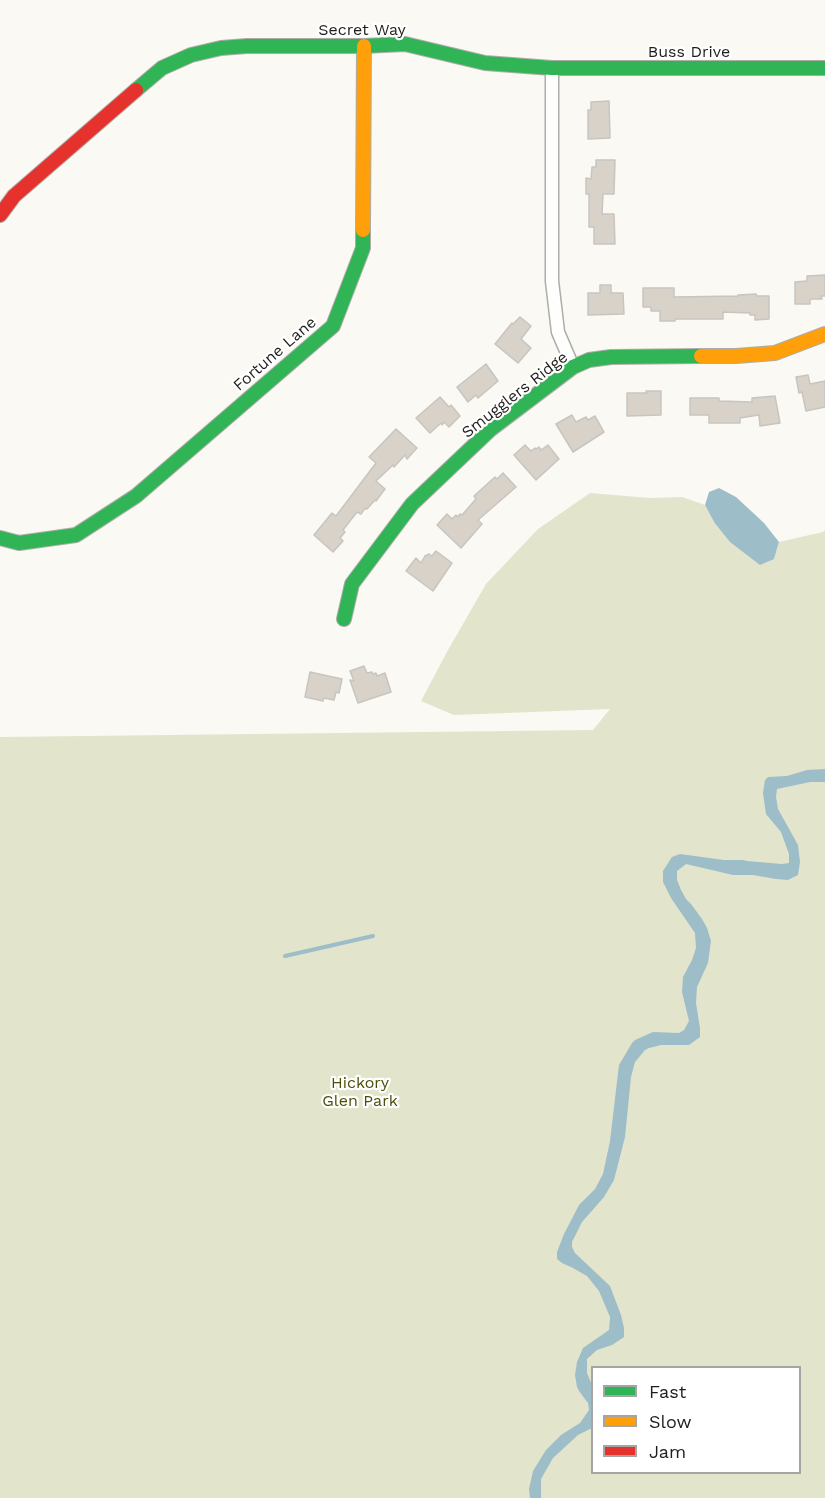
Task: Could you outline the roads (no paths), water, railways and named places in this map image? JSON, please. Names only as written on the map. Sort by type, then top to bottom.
[{"type":"street","name":"Secret Way","points":[[0,215],[14,196],[162,68],[191,55],[221,48],[247,46],[405,44],[485,63],[552,68]]},
{"type":"street","name":"Fortune Lane","points":[[0,538],[19,543],[76,535],[136,496],[333,326],[363,248],[364,46]]},
{"type":"street","name":"Buss Drive","points":[[552,68],[825,68]]},
{"type":"street","points":[[552,68],[552,281],[558,332],[573,367]]},
{"type":"street","name":"Smugglers Ridge","points":[[344,619],[352,584],[412,504],[491,429],[573,367],[589,360],[611,357],[736,356],[775,353],[825,334]]},
{"type":"water","points":[[719,488],[736,497],[764,523],[779,542],[774,559],[760,565],[730,542],[714,522],[705,505],[709,492]]},
{"type":"water","points":[[825,769],[825,782],[810,782],[777,789],[776,797],[778,809],[798,845],[800,862],[798,875],[788,880],[753,875],[733,875],[686,864],[677,871],[677,880],[681,890],[702,919],[711,941],[708,963],[697,987],[696,1003],[700,1037],[689,1045],[661,1045],[649,1048],[635,1062],[631,1077],[625,1137],[614,1180],[604,1197],[582,1222],[572,1242],[575,1253],[610,1286],[621,1315],[624,1337],[612,1345],[597,1350],[587,1359],[587,1373],[591,1383],[591,1428],[578,1435],[553,1458],[541,1479],[541,1498],[530,1498],[529,1489],[533,1471],[546,1450],[561,1435],[580,1423],[589,1410],[588,1403],[577,1387],[575,1375],[577,1362],[583,1348],[609,1330],[610,1317],[599,1291],[587,1276],[557,1259],[557,1252],[579,1205],[595,1189],[603,1174],[610,1141],[619,1065],[635,1040],[653,1032],[679,1033],[684,1030],[689,1021],[682,992],[683,977],[696,948],[695,933],[671,898],[663,882],[663,871],[672,857],[680,854],[724,860],[789,863],[789,854],[781,832],[766,814],[763,793],[765,780],[768,777],[787,776],[807,770]]},
{"type":"waterway","points":[[285,956],[373,936]]},
{"type":"park label","name":"Hickory Glen Park","points":[[360,1092]]}]
